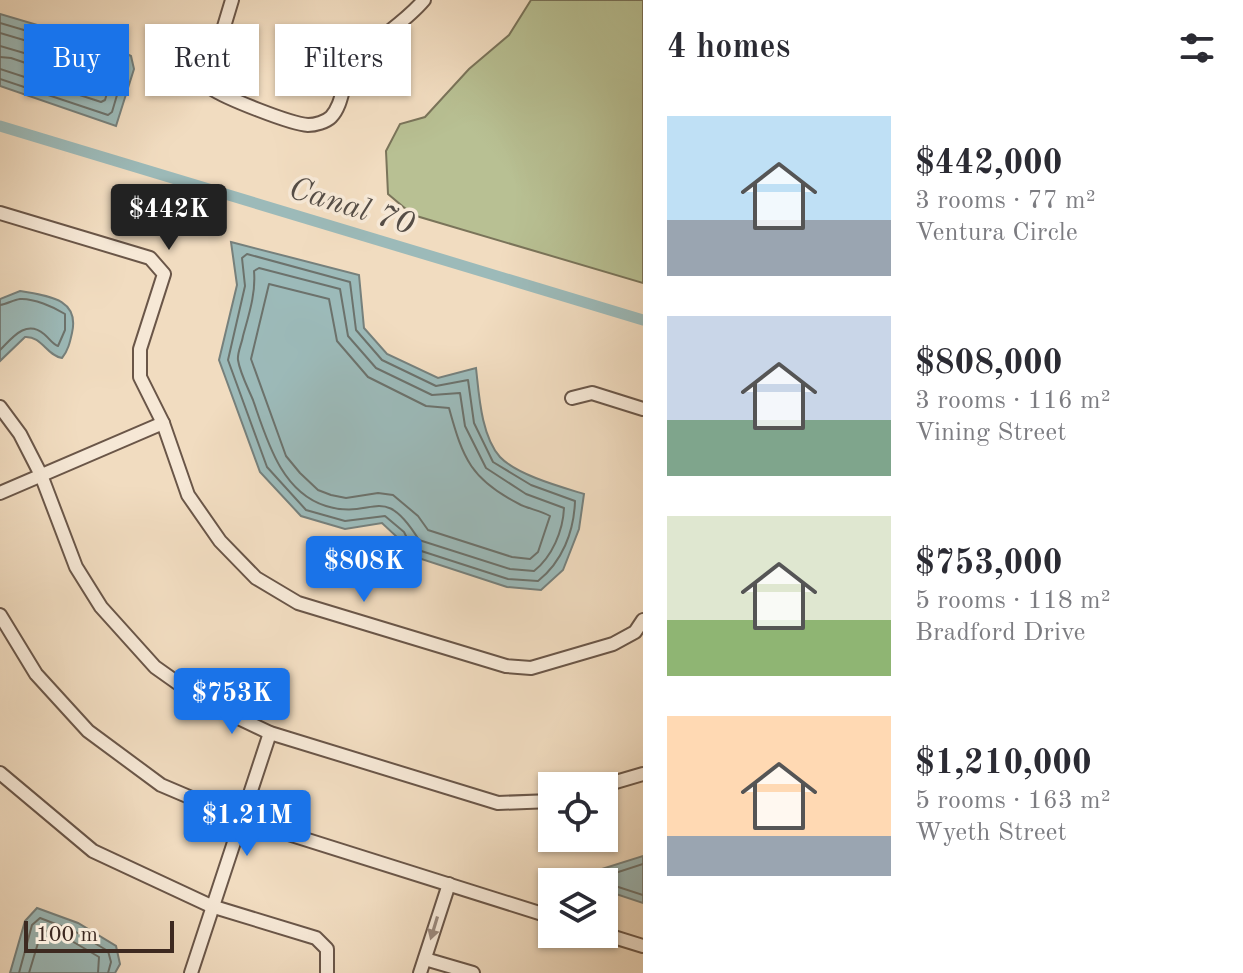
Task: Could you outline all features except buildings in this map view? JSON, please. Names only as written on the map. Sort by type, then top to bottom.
[{"type":"street","points":[[232,0],[210,73],[211,88],[224,97],[309,125],[328,121],[337,109],[343,83],[353,64],[424,0]]},
{"type":"street","points":[[0,213],[150,258],[164,274],[140,349],[140,377],[163,423],[188,495],[220,541],[256,578],[298,603],[506,666],[531,668],[613,644],[635,632],[643,620]]},
{"type":"street","points":[[572,398],[592,393],[643,409]]},
{"type":"street","points":[[0,407],[20,434],[41,475],[76,567],[101,607],[155,667],[203,701],[270,733],[498,803],[538,802]]},
{"type":"street","points":[[0,493],[163,423]]},
{"type":"street","points":[[0,615],[36,674],[88,731],[161,785],[241,819],[538,913]]},
{"type":"street","points":[[191,973],[270,733]]},
{"type":"street","points":[[618,781],[643,774]]},
{"type":"street","points":[[2,781],[93,851],[211,906],[316,938],[327,949],[327,973]]},
{"type":"street","points":[[420,973],[449,884]]},
{"type":"street","points":[[618,938],[643,946]]},
{"type":"street","points":[[425,959],[439,968],[473,973]]},
{"type":"green space","points":[[531,0],[643,0],[643,283],[413,215],[388,194],[386,151],[400,124],[425,117],[469,69],[509,35]]},
{"type":"water","points":[[0,14],[34,24],[24,24],[24,94],[0,86]]},
{"type":"water","points":[[129,55],[134,69],[129,85]]},
{"type":"water","points":[[29,96],[125,96],[116,126]]},
{"type":"water","points":[[231,242],[359,275],[364,328],[387,354],[438,378],[476,368],[485,426],[500,457],[528,475],[584,494],[579,529],[563,570],[541,590],[507,587],[406,554],[397,537],[382,523],[345,529],[301,516],[260,472],[219,360],[237,285]]},
{"type":"water","points":[[20,291],[50,297],[71,312],[72,333],[62,358],[36,339],[25,337],[0,361],[0,299]]},
{"type":"water","points":[[643,856],[643,903],[618,895],[618,868],[605,868]]},
{"type":"water","points":[[37,908],[78,923],[116,946],[120,964],[115,973],[10,973],[25,921]]},
{"type":"waterway","name":"Canal 70","points":[[0,126],[643,320]]}]
